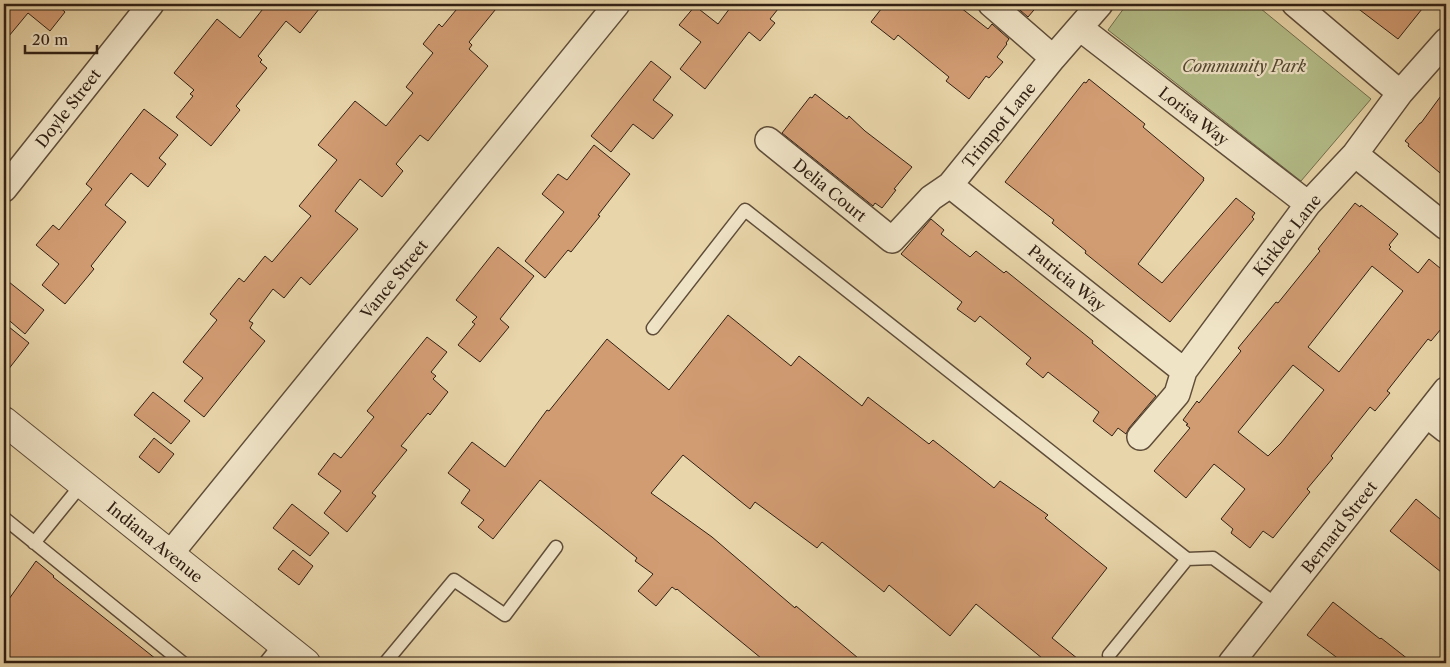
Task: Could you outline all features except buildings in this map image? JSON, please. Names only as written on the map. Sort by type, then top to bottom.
[{"type":"street","name":"Doyle Street","points":[[4,189],[151,4]]},
{"type":"street","name":"Vance Street","points":[[170,554],[617,4]]},
{"type":"street","points":[[991,4],[1053,58]]},
{"type":"street","name":"Trimpot Lane","points":[[892,240],[930,198],[950,184],[1053,58],[1100,4]]},
{"type":"street","points":[[1295,4],[1400,93]]},
{"type":"street","name":"Lorisa Way","points":[[1080,28],[1308,204]]},
{"type":"street","name":"Kirklee Lane","points":[[1140,437],[1177,394],[1184,371],[1308,204],[1355,154],[1400,93],[1446,41]]},
{"type":"street","name":"Delia Court","points":[[768,140],[892,240]]},
{"type":"street","points":[[1355,154],[1446,227]]},
{"type":"street","name":"Patricia Way","points":[[950,184],[1184,371]]},
{"type":"street","name":"Bernard Street","points":[[1233,663],[1277,606],[1437,422],[1446,390]]},
{"type":"street","name":"Indiana Avenue","points":[[4,420],[170,554],[273,653],[306,663]]},
{"type":"lane","points":[[653,328],[745,210],[1187,559],[1213,558],[1277,606]]},
{"type":"lane","points":[[34,543],[82,484]]},
{"type":"lane","points":[[4,518],[182,663]]},
{"type":"lane","points":[[385,663],[454,580],[505,616],[556,547]]},
{"type":"lane","points":[[1110,655],[1187,559]]},
{"type":"green space","name":"Community Park","points":[[1127,4],[1255,4],[1371,99],[1301,181],[1108,30]]}]
